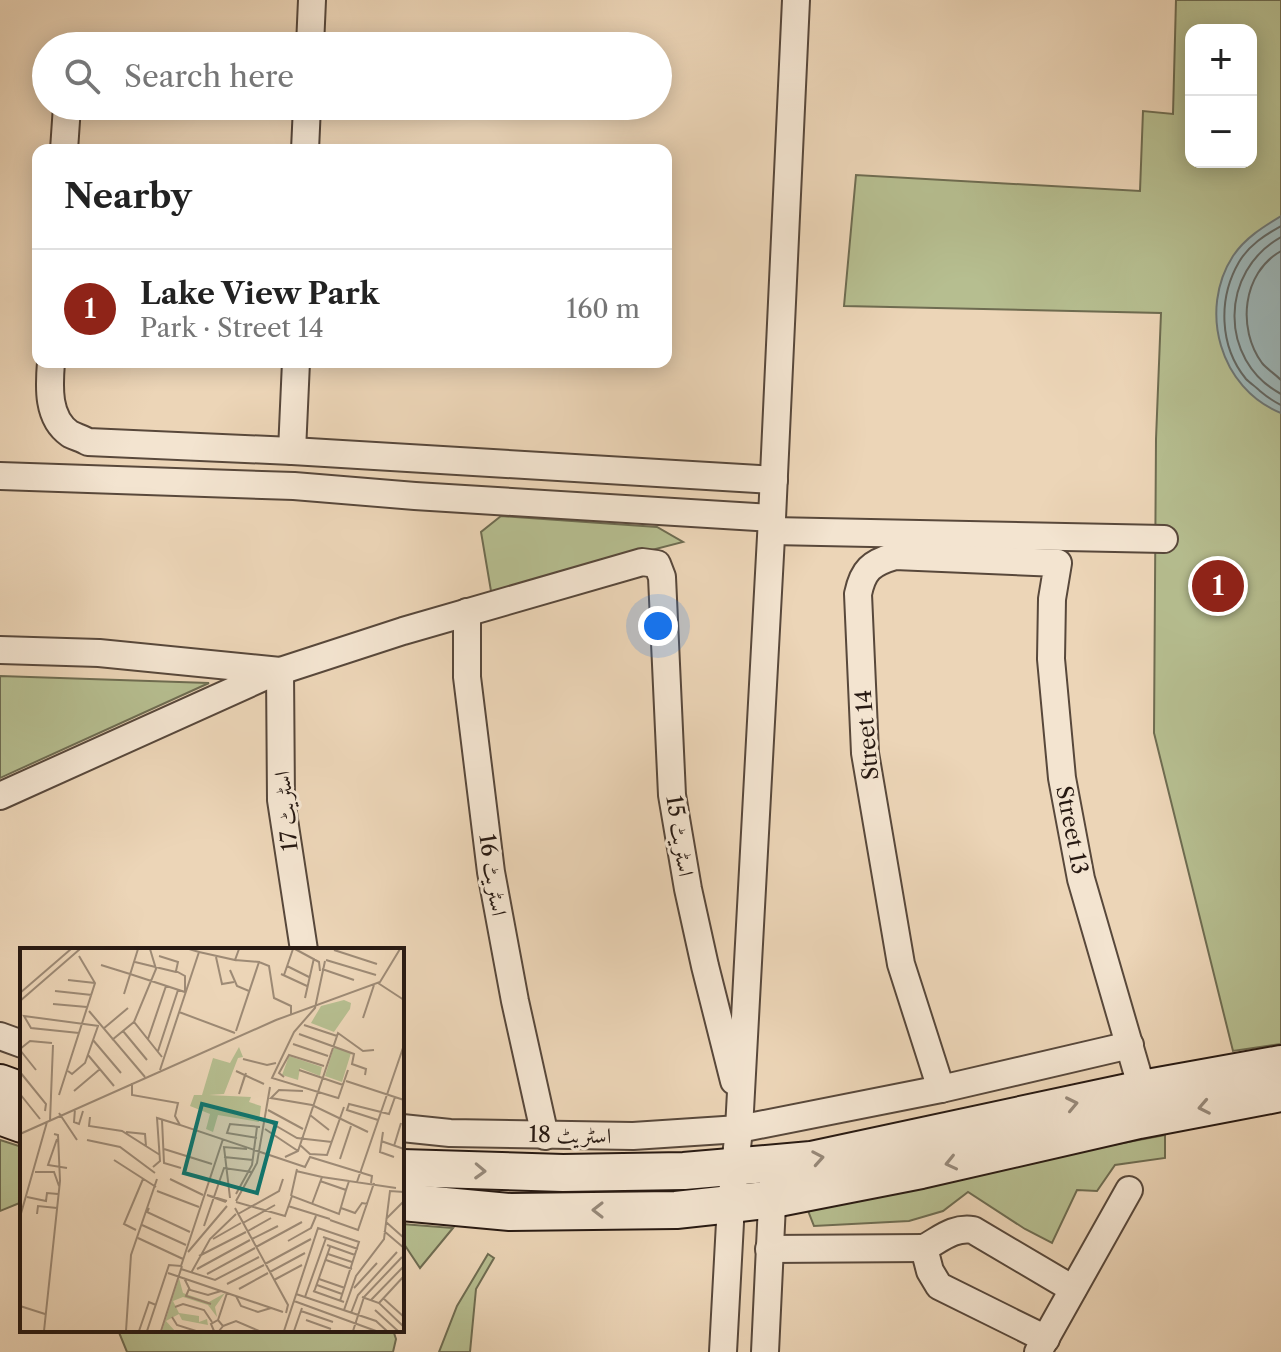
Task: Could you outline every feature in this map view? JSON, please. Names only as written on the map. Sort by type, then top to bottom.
[{"type":"street","points":[[311,32],[312,0]]},
{"type":"street","points":[[723,1352],[731,1204],[739,1129],[772,525],[796,0]]},
{"type":"street","points":[[64,144],[66,120]]},
{"type":"street","points":[[305,144],[306,120]]},
{"type":"street","points":[[51,368],[49,387],[57,421],[70,433],[88,442],[774,480]]},
{"type":"street","points":[[292,451],[296,368]]},
{"type":"street","points":[[0,476],[294,486],[772,525],[1164,539]]},
{"type":"street","name":"Street 14","points":[[941,1089],[901,964],[865,753],[858,594],[862,575],[878,561],[895,556],[1058,563]]},
{"type":"street","name":"اسٹریٹ 15","points":[[467,612],[642,562],[657,564],[662,577],[672,795],[705,966],[740,1102]]},
{"type":"street","name":"Street 13","points":[[1058,563],[1052,599],[1051,659],[1062,778],[1081,879],[1142,1089]]},
{"type":"street","points":[[0,796],[280,671],[467,612]]},
{"type":"street","name":"اسٹریٹ 16","points":[[467,612],[467,677],[491,872],[545,1136]]},
{"type":"street","points":[[0,650],[99,653],[280,671]]},
{"type":"street","name":"اسٹریٹ 17","points":[[280,671],[281,800],[304,948]]},
{"type":"street","points":[[0,1036],[20,1043]]},
{"type":"street","name":"اسٹریٹ 18","points":[[404,1128],[545,1136],[633,1136],[739,1129],[941,1089],[1130,1045]]},
{"type":"street","points":[[404,1202],[510,1212],[676,1210],[731,1204],[811,1160],[1142,1089],[1281,1064]]},
{"type":"street","points":[[0,1083],[20,1090]]},
{"type":"street","points":[[404,1168],[563,1173],[735,1167],[773,1181],[921,1170],[1139,1120],[1281,1093]]},
{"type":"street","points":[[0,1116],[20,1123]]},
{"type":"street","points":[[765,1352],[773,1181]]},
{"type":"street","points":[[924,1248],[930,1271],[939,1286],[1042,1345],[1129,1190]]},
{"type":"street","points":[[769,1249],[924,1248],[955,1230],[973,1230],[1073,1289]]},
{"type":"green space","points":[[1176,0],[1281,0],[1281,1044],[1233,1051],[1154,733],[1156,439],[1161,313],[844,306],[856,175],[1140,191],[1143,111],[1173,114]]},
{"type":"green space","points":[[501,516],[657,527],[683,542],[492,597],[481,532]]},
{"type":"green space","points":[[0,676],[209,683],[0,778]]},
{"type":"green space","points":[[1165,1135],[1165,1158],[1115,1165],[1097,1191],[1077,1190],[1052,1243],[968,1192],[943,1211],[909,1221],[814,1226],[805,1203]]},
{"type":"green space","points":[[0,1140],[20,1146],[20,1203],[0,1211]]},
{"type":"green space","points":[[404,1224],[453,1228],[420,1268],[404,1244]]},
{"type":"green space","points":[[488,1254],[494,1258],[476,1289],[470,1352],[439,1352],[457,1306]]},
{"type":"green space","points":[[119,1332],[394,1332],[396,1339],[393,1352],[127,1352]]},
{"type":"water","points":[[1281,216],[1281,413],[1260,402],[1243,386],[1230,367],[1221,346],[1217,300],[1233,256],[1249,238]]},
{"type":"place","name":"Lake View Park","points":[[1218,586]]}]
